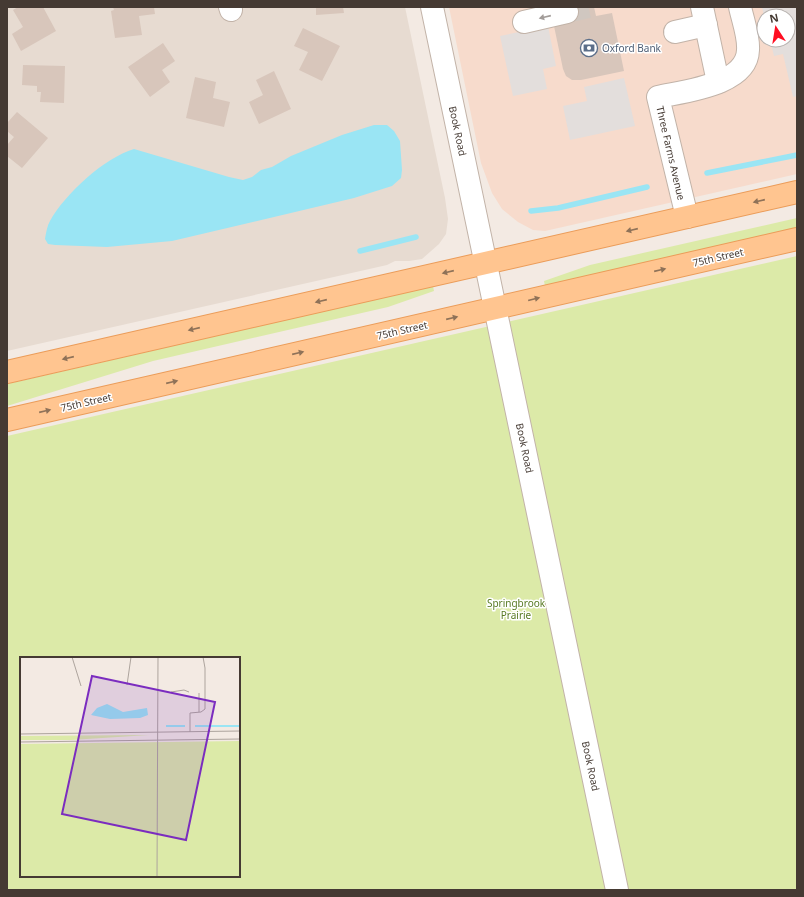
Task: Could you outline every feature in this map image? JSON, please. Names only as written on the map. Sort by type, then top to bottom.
[{"type":"main road","points":[[7,372],[797,192]]},
{"type":"main road","name":"75th Street","points":[[7,420],[797,239]]},
{"type":"street","name":"Book Road","points":[[432,7],[617,890]]},
{"type":"street","name":"Three Farms Avenue","points":[[686,217],[658,97],[725,80],[737,73],[745,63],[748,52],[748,42],[740,7]]},
{"type":"street","points":[[523,12],[566,12]]},
{"type":"street","points":[[675,32],[704,16],[718,82]]},
{"type":"shaded area","points":[[7,7],[405,7],[445,198],[448,219],[446,234],[439,244],[422,259],[395,261],[387,265],[7,351]]},
{"type":"shaded area","points":[[449,7],[797,7],[797,174],[545,231],[533,230],[518,222],[502,209],[492,193],[481,163]]},
{"type":"shaded area","points":[[797,7],[797,96],[793,97],[783,54],[774,56],[772,48],[796,48],[796,8],[762,8]]},
{"type":"shaded area","points":[[548,26],[556,66],[543,69],[547,89],[513,96],[500,36]]},
{"type":"shaded area","points":[[624,78],[635,126],[570,140],[563,106],[587,101],[584,87]]},
{"type":"green space","points":[[797,218],[797,228],[545,286],[544,281],[590,265]]},
{"type":"green space","name":"Springbrook Prairie","points":[[797,256],[797,890],[7,890],[7,436]]},
{"type":"green space","points":[[433,286],[434,291],[388,307],[153,361],[7,406],[7,384]]},
{"type":"water","points":[[374,125],[387,125],[394,131],[400,141],[402,170],[401,178],[392,186],[354,198],[172,241],[107,247],[55,245],[48,244],[45,239],[47,227],[50,221],[75,189],[86,178],[110,160],[134,149],[243,180],[252,177],[261,170],[272,167],[291,156],[342,135]]},
{"type":"building","points":[[18,7],[43,7],[56,31],[21,51],[12,34],[23,27],[13,10]]},
{"type":"building","points":[[113,7],[154,7],[155,14],[139,16],[142,35],[115,38],[111,11],[114,10]]},
{"type":"building","points":[[316,7],[343,7],[344,13],[316,15]]},
{"type":"building","name":"Oxford Bank","points":[[565,7],[594,7],[596,16],[612,13],[624,71],[581,80],[572,80],[566,76],[563,69],[554,26],[569,23]]},
{"type":"building","points":[[303,28],[340,46],[322,81],[299,70],[308,52],[294,46]]},
{"type":"building","points":[[163,43],[175,61],[162,70],[170,82],[150,97],[128,67]]},
{"type":"building","points":[[23,65],[65,66],[64,103],[40,102],[41,92],[37,92],[37,86],[22,85]]},
{"type":"building","points":[[274,71],[291,109],[259,124],[249,102],[263,95],[256,80]]},
{"type":"building","points":[[195,77],[216,82],[213,98],[230,102],[224,127],[186,118]]},
{"type":"building","points":[[17,112],[48,138],[22,168],[7,156],[7,145],[14,137],[7,131],[7,123]]},
{"type":"waterway","points":[[707,173],[797,155]]},
{"type":"waterway","points":[[531,211],[558,208],[647,187]]},
{"type":"waterway","points":[[360,251],[416,237]]},
{"type":"tunnel","points":[[567,12],[589,7]]},
{"type":"place","name":"Oxford Bank","points":[[589,48]]}]
